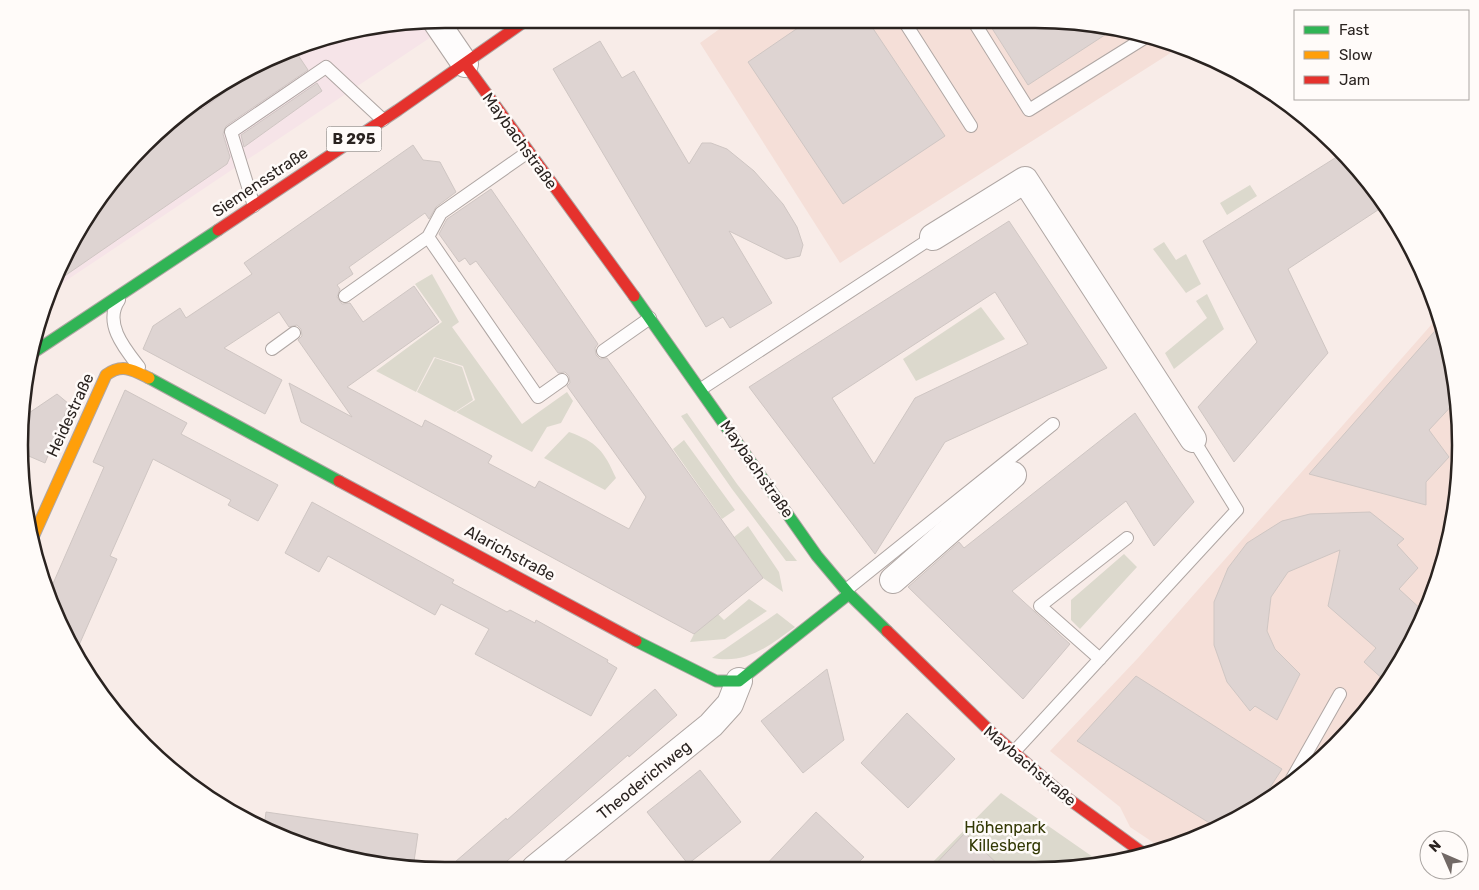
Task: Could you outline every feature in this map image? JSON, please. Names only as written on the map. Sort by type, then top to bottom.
[{"type":"main road","name":"Siemensstraße","points":[[39,348],[383,120],[516,28]]},
{"type":"main road","name":"Maybachstraße","points":[[466,64],[650,318],[817,556],[848,592],[953,698],[1063,795],[1137,849]]},
{"type":"main road","name":"Heidestraße","points":[[37,529],[106,375],[115,368],[130,368],[145,374]]},
{"type":"main road","name":"Alarichstraße","points":[[145,374],[689,669],[716,681],[739,681]]},
{"type":"main road","points":[[739,681],[782,650],[848,592]]},
{"type":"street","name":"Maybachstraße","points":[[441,28],[466,64]]},
{"type":"street","points":[[933,238],[1025,180],[1193,439]]},
{"type":"street","points":[[893,580],[1013,475]]},
{"type":"street","name":"Theoderichweg","points":[[542,862],[711,726],[730,704],[739,681]]},
{"type":"lane","points":[[908,28],[971,126]]},
{"type":"lane","points":[[978,28],[1029,110],[1140,42]]},
{"type":"lane","points":[[254,206],[231,132],[326,67],[383,120]]},
{"type":"lane","points":[[345,296],[428,237],[441,213],[528,152]]},
{"type":"lane","points":[[428,237],[538,397],[562,380]]},
{"type":"lane","points":[[700,389],[933,238]]},
{"type":"lane","points":[[124,293],[115,305],[116,333],[145,374]]},
{"type":"lane","points":[[603,351],[650,318]]},
{"type":"lane","points":[[272,349],[294,333]]},
{"type":"lane","points":[[848,592],[1053,424]]},
{"type":"lane","points":[[1014,752],[1237,510],[1193,439]]},
{"type":"lane","points":[[1100,659],[1040,606],[1127,538]]},
{"type":"lane","points":[[1298,768],[1340,694]]},
{"type":"shaded area","points":[[445,28],[59,285],[83,236],[131,170],[170,131],[213,98],[236,83],[285,59],[337,42],[391,31]]},
{"type":"shaded area","points":[[721,28],[1061,28],[1115,36],[1173,52],[840,263],[700,43]]},
{"type":"shaded area","points":[[1433,323],[1443,364],[1451,418],[1451,472],[1443,526],[1429,579],[1420,605],[1408,630],[1396,654],[1381,677],[1348,720],[1309,759],[1243,807],[1194,831],[1155,844],[1130,827],[1120,807],[1050,751],[1138,658]]},
{"type":"green space","points":[[1250,185],[1257,196],[1227,215],[1220,203]]},
{"type":"green space","points":[[1164,242],[1176,260],[1186,254],[1201,284],[1186,293],[1153,249]]},
{"type":"green space","points":[[432,274],[459,322],[452,327],[522,424],[567,392],[573,401],[561,423],[547,427],[532,452],[456,412],[475,400],[463,366],[434,357],[416,392],[376,371],[442,322],[415,284]]},
{"type":"green space","points":[[1207,294],[1224,329],[1174,369],[1165,353],[1207,318],[1196,301]]},
{"type":"green space","points":[[981,307],[1005,339],[916,381],[903,359]]},
{"type":"green space","points":[[435,358],[462,367],[473,400],[455,412],[417,392]]},
{"type":"green space","points":[[687,413],[737,484],[797,561],[786,561],[732,489],[681,416]]},
{"type":"green space","points":[[569,432],[593,444],[608,461],[616,478],[605,490],[544,458]]},
{"type":"green space","points":[[684,440],[735,510],[722,519],[673,449]]},
{"type":"green space","points":[[748,526],[779,572],[783,592],[763,578],[734,537]]},
{"type":"green space","points":[[1124,554],[1137,567],[1080,629],[1071,620],[1071,600]]},
{"type":"green space","points":[[749,599],[767,611],[725,639],[690,642],[694,634],[718,614],[724,620]]},
{"type":"green space","points":[[777,613],[795,627],[766,647],[747,656],[725,659],[712,658]]},
{"type":"green space","name":"Höhenpark Killesberg","points":[[1001,793],[1094,858],[1061,862],[933,862]]},
{"type":"building","points":[[798,28],[873,28],[945,136],[843,204],[748,62]]},
{"type":"building","points":[[992,28],[1061,28],[1106,34],[1028,85]]},
{"type":"building","points":[[600,41],[622,78],[634,71],[689,164],[702,143],[711,143],[727,149],[754,171],[783,204],[797,227],[803,245],[800,256],[786,259],[729,231],[772,303],[730,328],[723,317],[706,327],[553,69]]},
{"type":"building","points":[[298,55],[308,70],[226,126],[223,134],[230,157],[227,164],[63,277],[83,236],[131,170],[170,131],[201,107],[202,109],[241,81],[285,59]]},
{"type":"building","points":[[317,83],[322,91],[244,147],[241,135]]},
{"type":"building","points":[[413,145],[423,160],[440,162],[456,192],[436,207],[429,219],[425,213],[349,267],[353,274],[337,285],[340,289],[337,297],[342,304],[350,303],[363,322],[414,286],[439,322],[347,387],[422,427],[425,420],[442,429],[492,456],[488,463],[535,488],[539,481],[629,529],[646,497],[567,386],[570,383],[569,376],[565,372],[558,373],[476,261],[470,265],[465,258],[459,262],[439,234],[447,219],[491,189],[598,344],[595,348],[596,355],[600,359],[607,358],[763,578],[694,634],[301,422],[289,383],[352,417],[298,340],[302,336],[301,329],[297,325],[289,327],[279,312],[224,348],[282,380],[265,414],[143,349],[153,326],[180,308],[186,318],[252,274],[244,263]]},
{"type":"building","points":[[1336,157],[1379,210],[1288,269],[1328,353],[1234,462],[1198,407],[1257,342],[1203,241]]},
{"type":"building","points":[[1009,221],[1107,368],[945,442],[875,554],[749,387]],"holes":[[[995,292],[1028,344],[915,398],[874,464],[832,398]]]},
{"type":"building","points":[[1435,331],[1443,364],[1450,408],[1429,430],[1449,457],[1426,482],[1426,505],[1309,474]]},
{"type":"building","points":[[125,390],[187,423],[181,434],[278,485],[258,521],[228,505],[231,500],[153,459],[110,556],[117,559],[79,646],[59,605],[52,585],[104,467],[93,462]]},
{"type":"building","points":[[57,394],[69,404],[45,463],[28,456],[29,413]]},
{"type":"building","points":[[1135,413],[1194,502],[1154,546],[1126,501],[1012,591],[1070,644],[1023,699],[908,587],[959,542],[964,548]]},
{"type":"building","points":[[312,502],[454,580],[452,583],[507,612],[510,610],[535,623],[536,620],[608,660],[607,662],[617,668],[591,716],[475,654],[489,629],[441,604],[435,615],[328,556],[319,572],[285,553]]},
{"type":"building","points":[[1370,512],[1404,539],[1397,545],[1418,568],[1399,589],[1419,607],[1396,654],[1381,677],[1364,662],[1376,648],[1328,606],[1340,550],[1288,572],[1271,597],[1267,631],[1275,649],[1300,674],[1277,720],[1255,706],[1250,711],[1227,682],[1214,645],[1214,602],[1228,568],[1247,543],[1282,521],[1310,514]]},
{"type":"building","points":[[827,669],[844,740],[803,773],[761,721]]},
{"type":"building","points":[[1136,676],[1282,769],[1268,791],[1243,807],[1210,823],[1077,741]]},
{"type":"building","points":[[655,689],[677,715],[629,757],[628,755],[506,862],[455,862],[506,818],[507,820]]},
{"type":"building","points":[[907,713],[955,759],[908,808],[861,763]]},
{"type":"building","points":[[700,770],[741,822],[691,862],[686,862],[647,812]]},
{"type":"building","points":[[266,812],[418,834],[414,862],[337,848],[285,831],[265,821]]},
{"type":"building","points":[[816,812],[864,857],[859,862],[769,862]]},
{"type":"building","points":[[965,833],[996,862],[938,862]]},
{"type":"traffic: fast","points":[[39,348],[218,230]]},
{"type":"traffic: fast","points":[[634,296],[817,556],[849,594],[887,631]]},
{"type":"traffic: fast","points":[[149,378],[339,481]]},
{"type":"traffic: fast","points":[[636,641],[716,681],[739,681],[849,594]]},
{"type":"traffic: slow","points":[[37,529],[106,375],[117,369],[128,369],[149,378]]},
{"type":"traffic: jam","points":[[218,230],[398,110],[515,28]]},
{"type":"traffic: jam","points":[[465,64],[634,296]]},
{"type":"traffic: jam","points":[[339,481],[636,641]]},
{"type":"traffic: jam","points":[[887,631],[993,734],[1063,795],[1137,849]]}]
